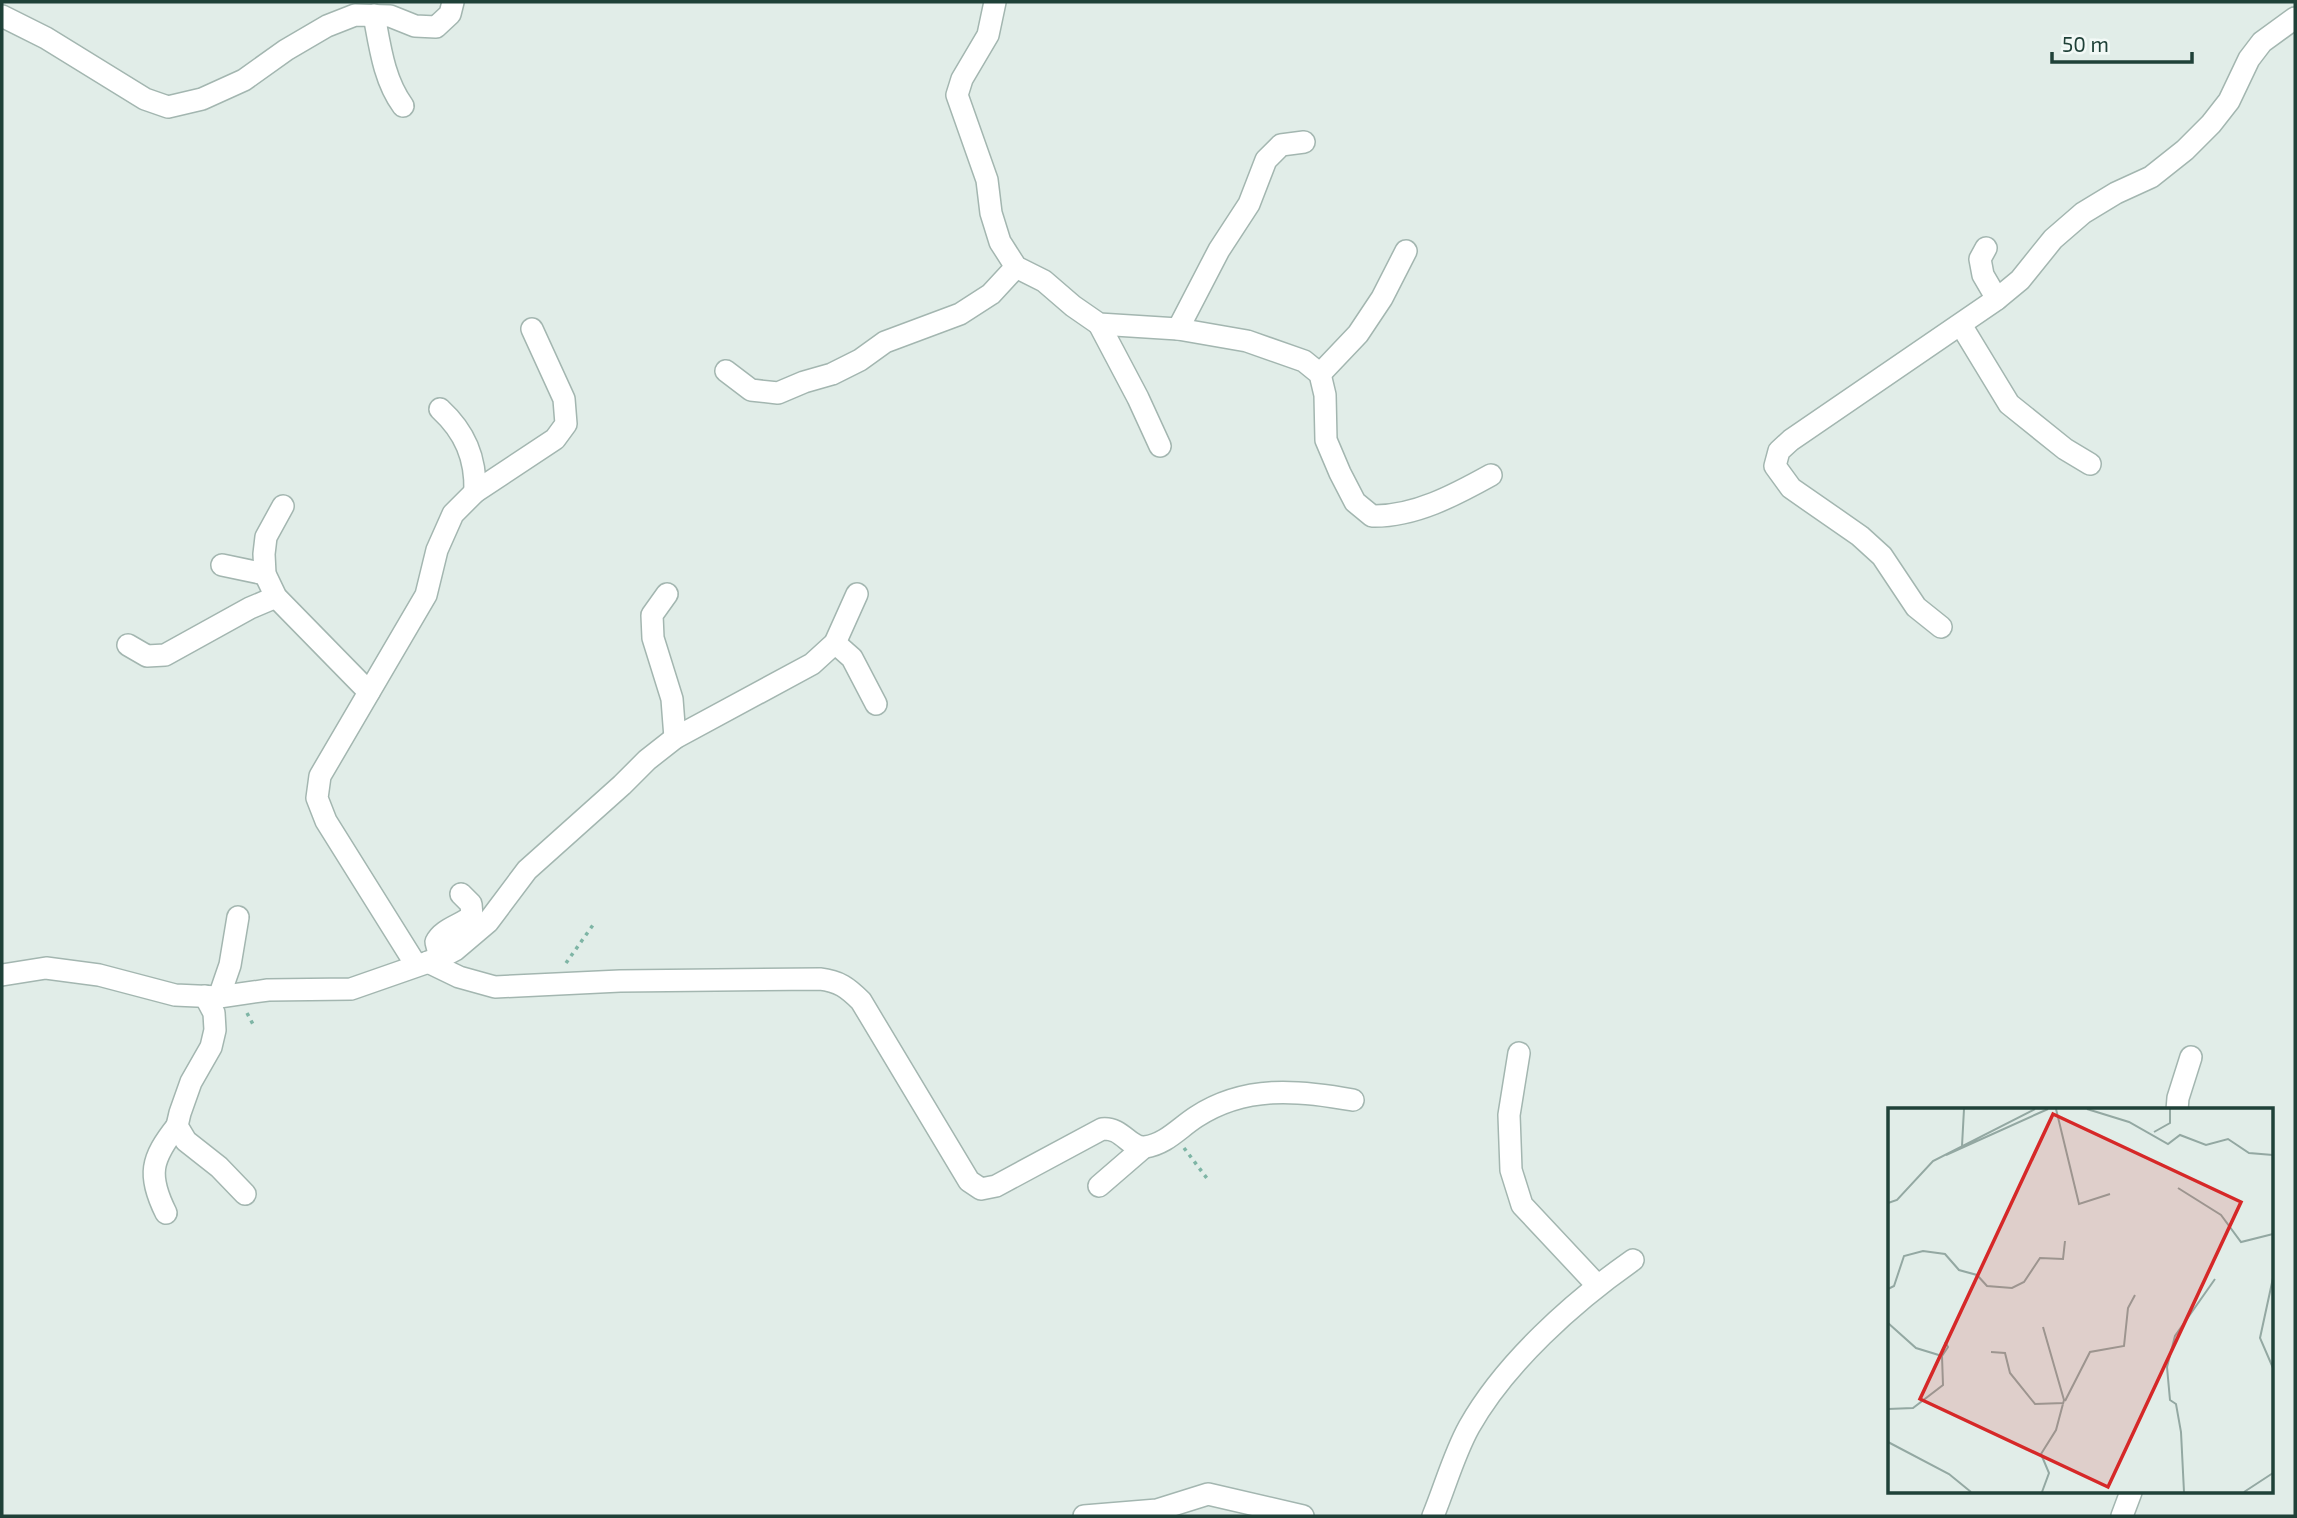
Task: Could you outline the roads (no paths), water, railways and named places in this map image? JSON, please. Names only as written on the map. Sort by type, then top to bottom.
[{"type":"street","points":[[2,16],[46,38],[145,99],[167,107],[202,99],[244,80],[286,50],[327,26],[364,11],[390,16],[415,26],[436,27],[450,14],[453,2]]},
{"type":"street","points":[[995,2],[988,35],[962,79],[957,95],[963,119],[984,170],[991,214],[1000,242],[1016,267],[1044,281],[1099,324],[1160,446]]},
{"type":"street","points":[[364,11],[394,94],[402,106]]},
{"type":"street","points":[[1941,627],[1916,607],[1882,556],[1860,536],[1791,488],[1775,467],[1779,450],[1997,299],[2020,280],[2053,239],[2083,213],[2116,193],[2151,177],[2185,150],[2229,101],[2249,59],[2262,42],[2295,18]]},
{"type":"street","points":[[1178,329],[1219,250],[1249,204],[1266,160],[1281,145],[1304,142]]},
{"type":"street","points":[[1986,248],[1980,259],[1983,275],[1997,299]]},
{"type":"street","points":[[1320,374],[1358,334],[1382,298],[1406,251]]},
{"type":"street","points":[[726,372],[751,390],[778,393],[832,374],[860,360],[885,342],[960,314],[991,294],[1016,267]]},
{"type":"street","points":[[1099,324],[1178,329],[1247,341],[1304,361],[1320,374],[1325,395],[1326,440],[1355,502],[1372,516],[1392,517],[1427,505],[1492,475]]},
{"type":"street","points":[[1961,325],[2009,404],[2055,442],[2090,464]]},
{"type":"street","points":[[532,328],[564,399],[566,424],[555,439],[475,492],[453,514],[437,550],[426,595],[320,776],[317,798],[326,821],[428,961],[459,977],[495,988],[661,980],[836,981],[848,987],[861,1001],[970,1181],[981,1189],[996,1186],[1102,1129],[1110,1128],[1122,1133],[1133,1144],[1143,1147]]},
{"type":"street","points":[[440,409],[452,420],[467,445],[475,469],[475,492]]},
{"type":"street","points":[[282,506],[266,537],[265,574],[276,597],[369,692]]},
{"type":"street","points":[[222,565],[265,574]]},
{"type":"street","points":[[667,594],[652,615],[653,638],[672,699],[675,738]]},
{"type":"street","points":[[2,975],[46,968],[99,975],[175,995],[212,996],[268,990],[351,989],[393,976],[455,950],[488,922],[527,870],[647,760],[675,738],[813,664],[835,643],[857,594]]},
{"type":"street","points":[[128,645],[147,656],[165,655],[250,608],[276,597]]},
{"type":"street","points":[[835,643],[852,658],[876,704]]},
{"type":"street","points":[[428,961],[439,935],[462,925],[472,916],[471,904],[461,894]]},
{"type":"street","points":[[166,1213],[156,1193],[152,1176],[167,1139],[177,1126],[191,1082],[211,1047],[215,1030],[212,996],[230,965],[239,917]]},
{"type":"street","points":[[1519,1053],[1508,1115],[1511,1170],[1522,1205],[1597,1285]]},
{"type":"street","points":[[2177,1108],[2191,1057]]},
{"type":"street","points":[[1099,1186],[1143,1147],[1174,1136],[1195,1118],[1242,1095],[1266,1092],[1325,1095],[1353,1100]]},
{"type":"street","points":[[177,1126],[186,1141],[219,1167],[245,1194]]},
{"type":"street","points":[[1433,1516],[1468,1428],[1501,1378],[1597,1285],[1633,1259]]},
{"type":"street","points":[[1090,1516],[1157,1510],[1208,1494],[1303,1516]]},
{"type":"street","points":[[2122,1516],[2130,1494]]}]
